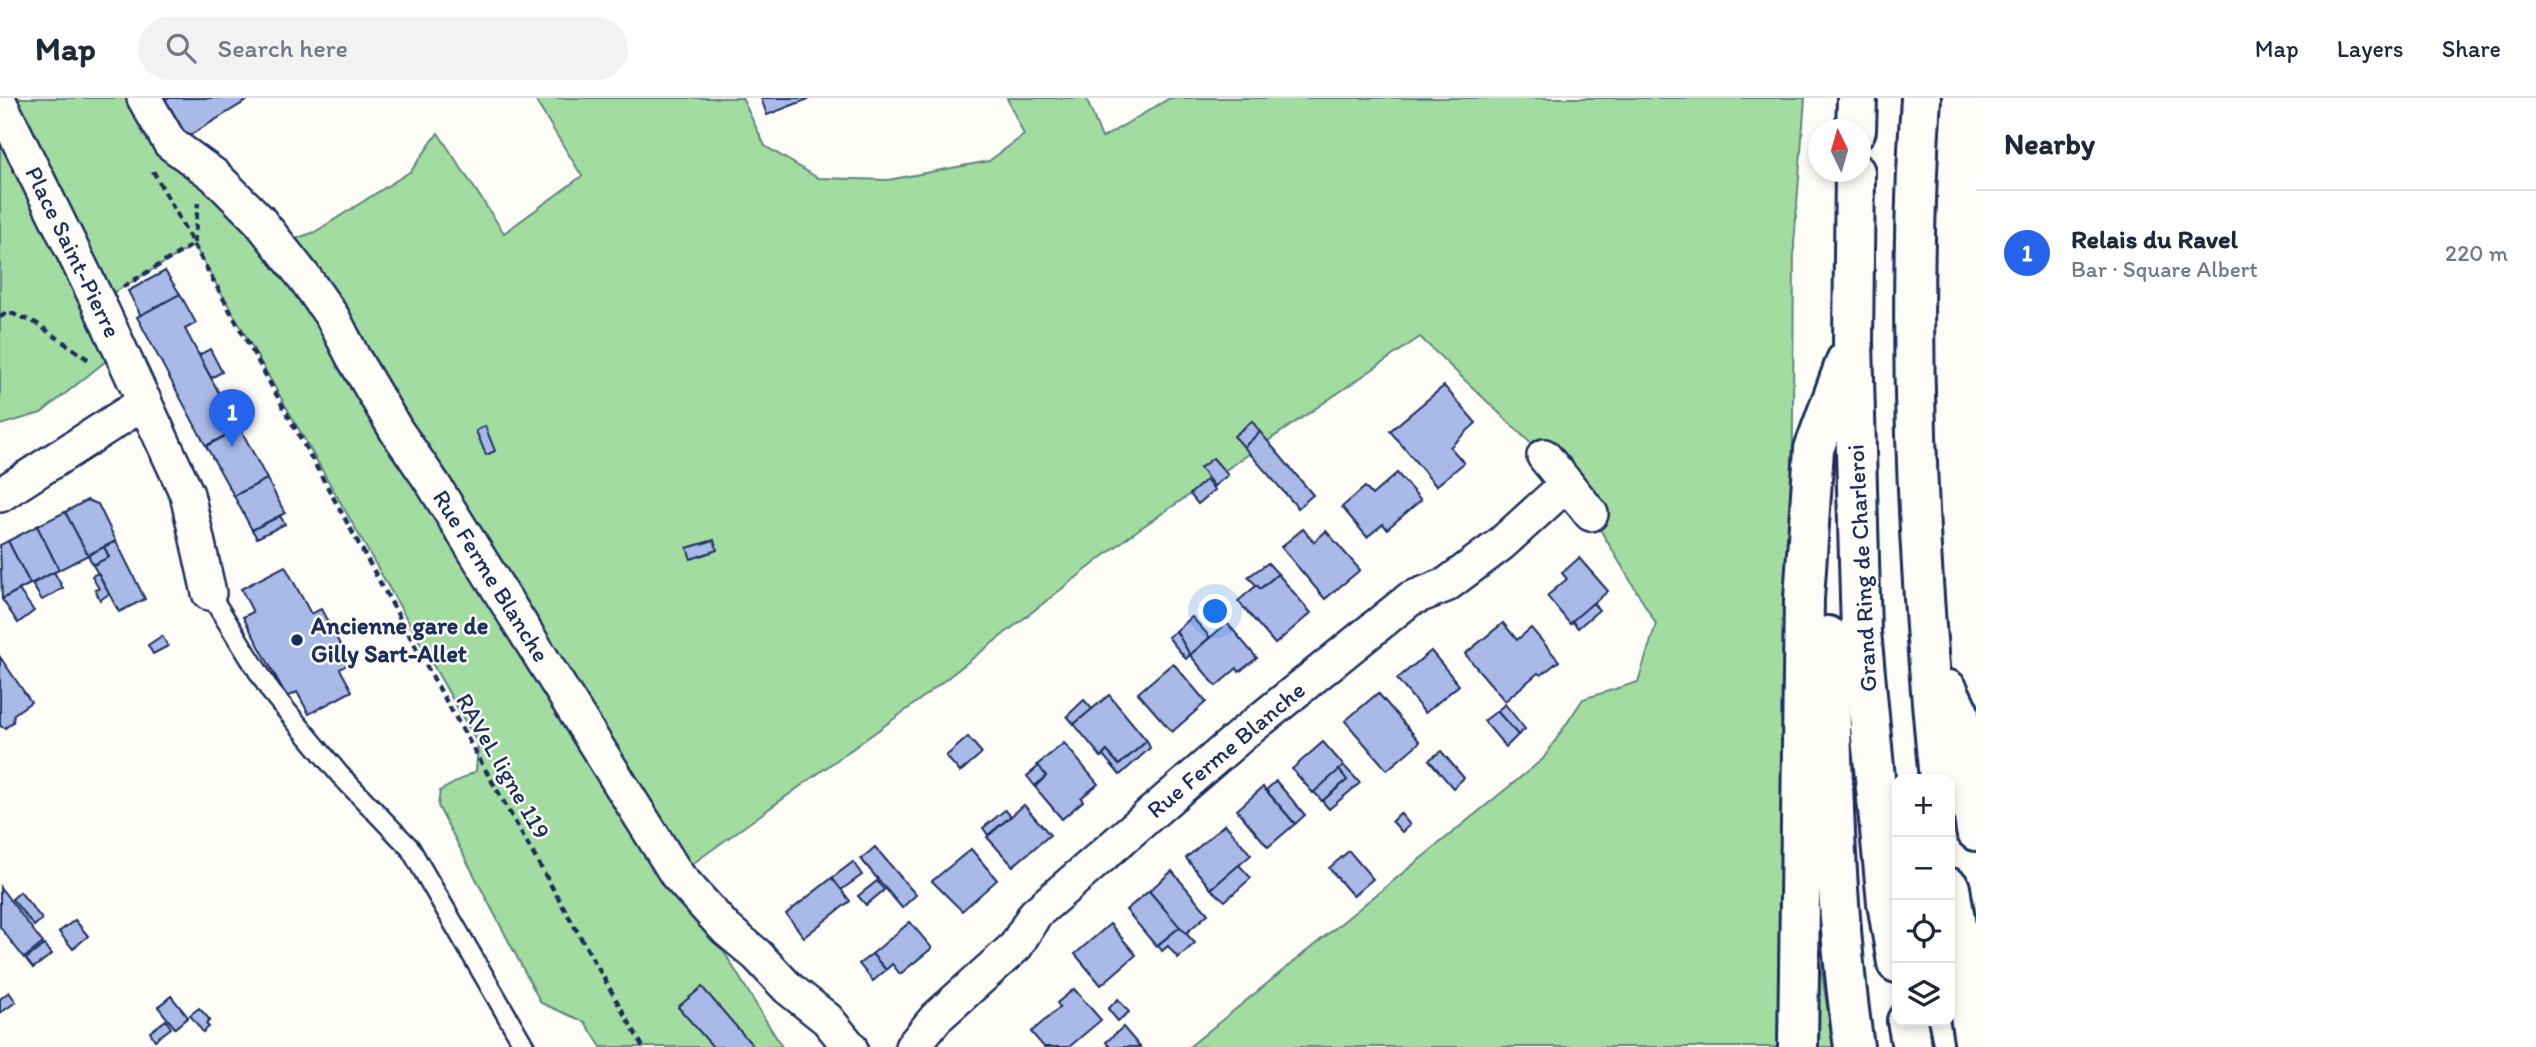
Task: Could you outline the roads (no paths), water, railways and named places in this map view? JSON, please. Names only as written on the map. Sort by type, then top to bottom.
[{"type":"highway","points":[[1856,119],[1857,98]]},
{"type":"highway","points":[[1921,98],[1914,348],[1925,638],[1939,774]]},
{"type":"highway","name":"Grand Ring de Charleroi","points":[[1855,182],[1853,342],[1861,632],[1892,933]]},
{"type":"highway","points":[[1798,1047],[1804,599],[1814,449],[1853,342]]},
{"type":"highway","points":[[1814,449],[1827,613],[1842,941],[1854,1047]]},
{"type":"highway","points":[[1925,638],[1959,713],[1976,831]]},
{"type":"highway","points":[[1952,900],[1975,1047]]},
{"type":"highway","points":[[1908,1026],[1912,1047]]},
{"type":"street","name":"Rue Ferme Blanche","points":[[144,98],[170,143],[214,175],[259,220],[333,318],[350,353],[396,430],[433,484],[677,876],[726,929],[757,955],[788,988],[827,1019],[850,1047]]},
{"type":"street","name":"Place Saint-Pierre","points":[[0,103],[98,302],[187,494],[209,593]]},
{"type":"street","points":[[3,487],[145,402]]},
{"type":"street","points":[[1544,456],[1591,514]]},
{"type":"street","name":"Rue Ferme Blanche","points":[[912,1047],[936,1018],[1016,946],[1035,914],[1233,742],[1410,599],[1446,585],[1501,544],[1567,484]]},
{"type":"lane","points":[[209,593],[271,692],[340,775],[410,848],[525,1047]]},
{"type":"place","name":"Relais du Ravel","points":[[232,447]]},
{"type":"place","name":"Ancienne gare de Gilly Sart-Allet","points":[[297,640]]}]
